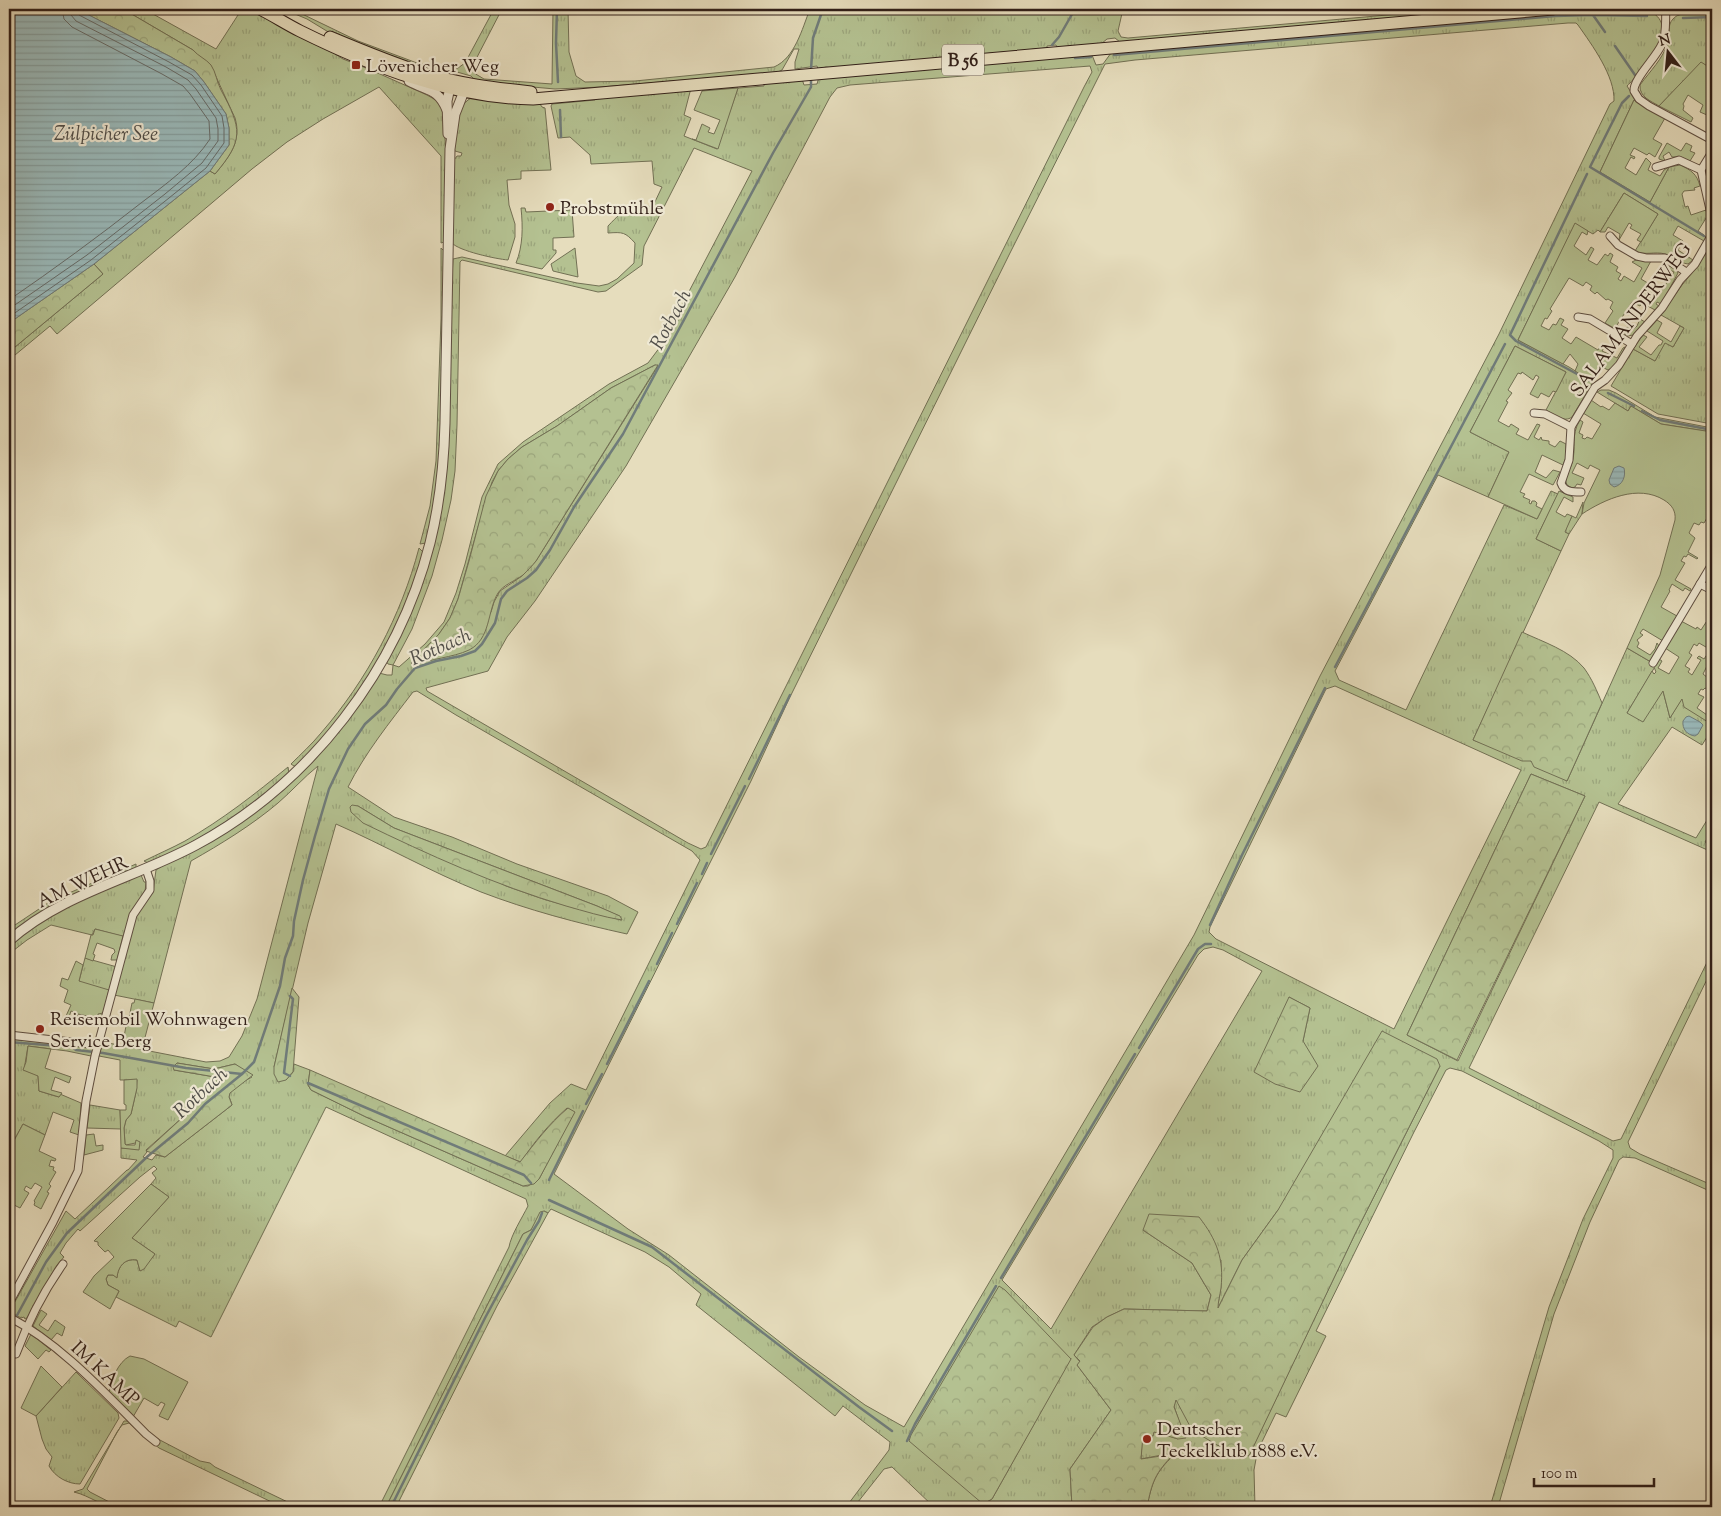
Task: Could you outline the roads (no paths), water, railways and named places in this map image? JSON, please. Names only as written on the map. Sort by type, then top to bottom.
[{"type":"main road","name":"B 56","points":[[263,10],[298,30],[391,71],[466,87],[531,92],[600,92],[1553,9]]},
{"type":"main road","name":"B 56","points":[[263,10],[391,62],[451,84]]},
{"type":"street","points":[[1666,9],[1662,44],[1652,62],[1635,83],[1634,91],[1649,106],[1712,140]]},
{"type":"street","points":[[391,71],[413,84],[434,91],[443,100],[447,110]]},
{"type":"street","points":[[450,149],[447,110],[451,84]]},
{"type":"street","points":[[450,149],[455,114],[466,87]]},
{"type":"street","name":"AM WEHR","points":[[9,941],[22,930],[52,911],[197,844],[267,797],[301,767],[325,741],[357,701],[387,652],[418,582],[437,514],[444,457],[450,149]]},
{"type":"street","points":[[1656,167],[1677,160],[1701,170],[1712,152]]},
{"type":"street","name":"SALAMANDERWEG","points":[[1581,492],[1566,490],[1561,483],[1569,460],[1571,427],[1595,387],[1605,380],[1619,365],[1632,344],[1662,308],[1686,272],[1695,264],[1711,236],[1711,214],[1701,170]]},
{"type":"street","points":[[1610,236],[1618,245],[1637,256],[1665,258],[1686,272]]},
{"type":"street","points":[[1578,317],[1590,319],[1632,344]]},
{"type":"street","points":[[1534,413],[1545,414],[1571,427]]},
{"type":"street","points":[[1653,663],[1712,564]]},
{"type":"street","points":[[1700,584],[1712,590]]},
{"type":"street","points":[[9,1303],[77,1175],[86,1101],[97,1049],[133,915],[150,888],[150,878],[146,869]]},
{"type":"street","points":[[9,1035],[97,1049]]},
{"type":"street","points":[[16,1354],[48,1286],[64,1264]]},
{"type":"street","name":"IM KAMP","points":[[9,1318],[29,1328],[67,1357],[156,1442]]},
{"type":"water","name":"Zülpicher See","points":[[9,9],[77,9],[195,71],[226,114],[229,128],[229,145],[210,171],[94,264],[9,323]]},
{"type":"water","points":[[1619,466],[1624,468],[1625,474],[1622,482],[1614,487],[1610,484],[1609,480],[1614,468]]},
{"type":"water","points":[[1689,716],[1703,725],[1695,736],[1687,733],[1683,727],[1683,721]]},
{"type":"waterway","points":[[557,9],[558,82]]},
{"type":"waterway","name":"Rotbach","points":[[811,70],[813,38],[823,9]]},
{"type":"waterway","points":[[1052,45],[1059,37],[1075,9]]},
{"type":"waterway","points":[[1593,15],[1605,32]]},
{"type":"waterway","points":[[1114,55],[1555,16],[1647,16]]},
{"type":"waterway","points":[[1683,18],[1712,17]]},
{"type":"waterway","points":[[1615,46],[1635,75]]},
{"type":"waterway","points":[[1075,58],[1091,57]]},
{"type":"waterway","name":"Rotbach","points":[[9,1330],[46,1262],[67,1233],[148,1156],[188,1123],[205,1104],[254,1062],[280,986],[285,958],[293,936],[294,921],[303,880],[329,789],[348,749],[365,724],[386,705],[415,668],[475,651],[482,644],[495,623],[501,599],[507,591],[536,570],[550,550],[574,507],[623,434],[773,153],[811,87],[811,78]]},
{"type":"waterway","points":[[1629,96],[1622,103],[1590,167],[1704,236]]},
{"type":"waterway","points":[[560,110],[561,137]]},
{"type":"waterway","points":[[1587,174],[1510,335],[1516,341],[1590,381]]},
{"type":"waterway","points":[[1335,667],[1505,344]]},
{"type":"waterway","points":[[1608,393],[1634,406]]},
{"type":"waterway","points":[[1642,411],[1660,420],[1712,430]]},
{"type":"waterway","points":[[1210,925],[1242,855],[1325,688]]},
{"type":"waterway","points":[[749,779],[790,695]]},
{"type":"waterway","points":[[711,854],[745,786]]},
{"type":"waterway","points":[[702,874],[707,863]]},
{"type":"waterway","points":[[677,924],[697,883]]},
{"type":"waterway","points":[[657,964],[672,933]]},
{"type":"waterway","points":[[1139,1048],[1198,949],[1205,944],[1211,944]]},
{"type":"waterway","points":[[607,1064],[649,981]]},
{"type":"waterway","points":[[290,996],[293,999],[284,1073],[290,1076]]},
{"type":"waterway","points":[[9,1042],[72,1047],[76,1050],[186,1068],[242,1074]]},
{"type":"waterway","points":[[1001,1278],[1135,1054]]},
{"type":"waterway","points":[[586,1104],[602,1074]]},
{"type":"waterway","points":[[308,1083],[524,1175],[531,1183]]},
{"type":"waterway","points":[[549,1180],[583,1111]]},
{"type":"waterway","points":[[549,1200],[652,1247],[892,1431]]},
{"type":"waterway","points":[[391,1507],[485,1318],[542,1213]]},
{"type":"waterway","points":[[907,1441],[915,1424],[996,1286]]},
{"type":"place","name":"Lövenicher Weg","points":[[356,65]]},
{"type":"place","name":"Probstmühle","points":[[550,207]]},
{"type":"place","name":"Reisemobil Wohnwagen Service Berg","points":[[40,1029]]},
{"type":"place","name":"Deutscher Teckelklub 1888 e.V.","points":[[1147,1439]]}]
